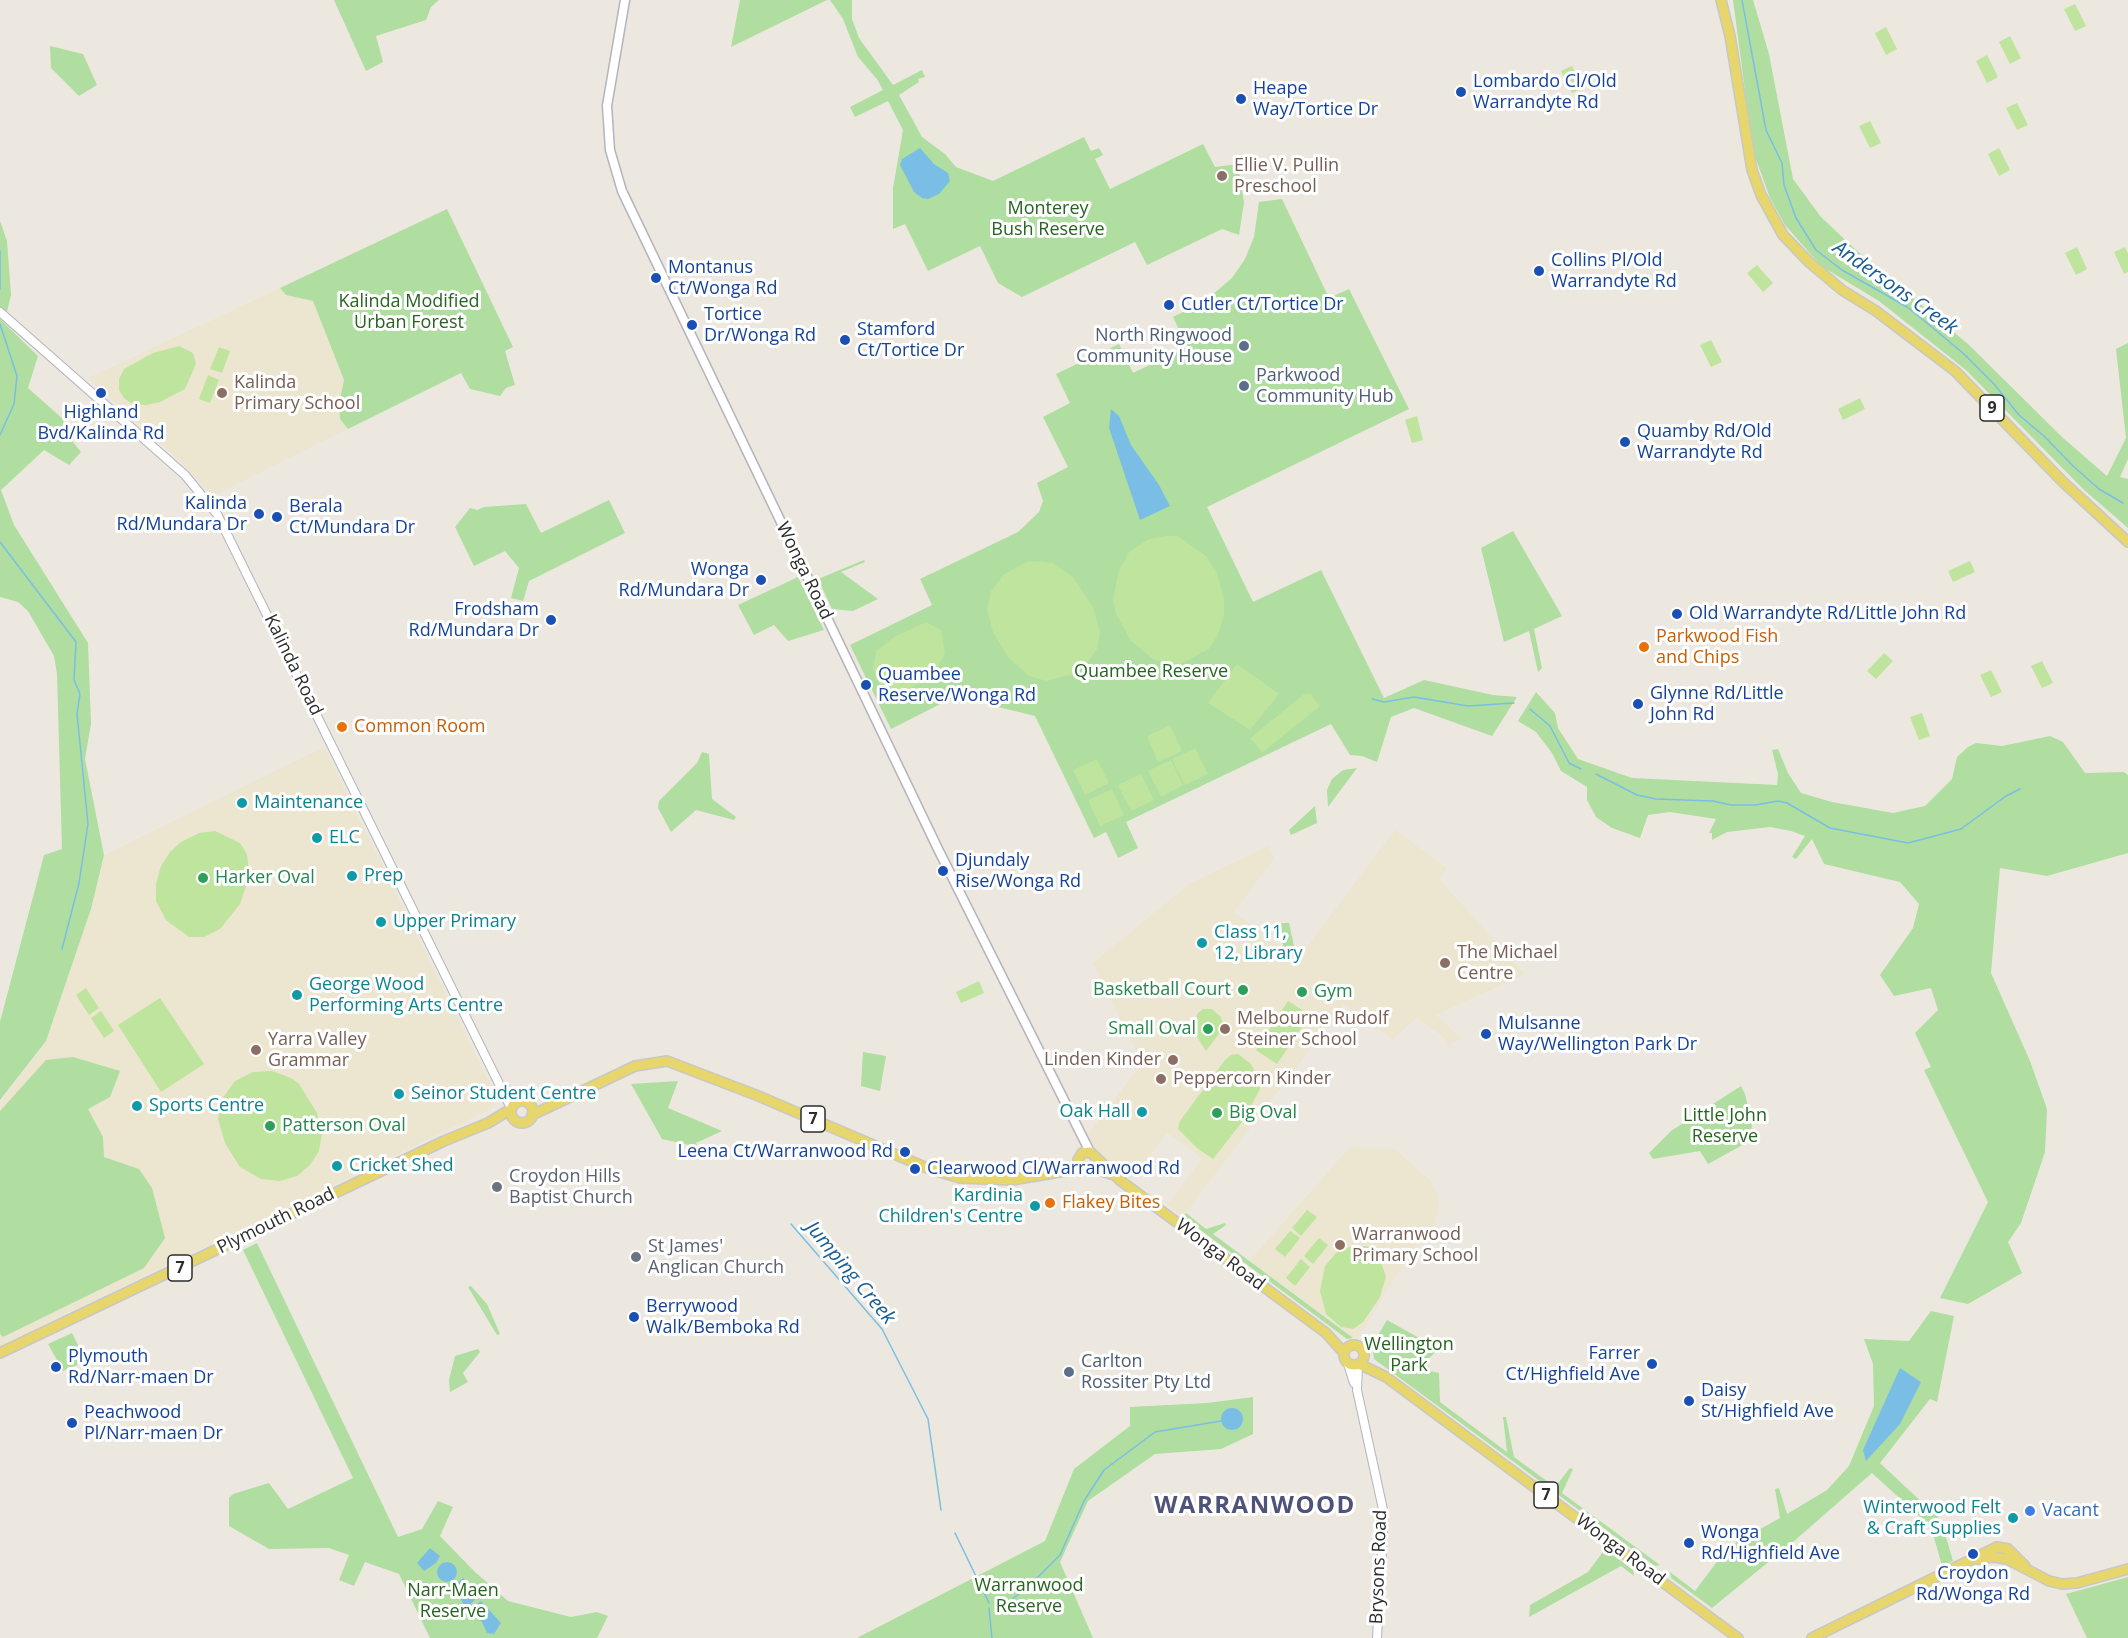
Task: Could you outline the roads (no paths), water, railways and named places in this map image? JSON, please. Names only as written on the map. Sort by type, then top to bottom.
[{"type":"main road","name":"Wonga Road","points":[[625,0],[607,106],[610,150],[622,191],[938,849],[1074,1124],[1086,1159],[1114,1175],[1326,1334],[1344,1353]]},
{"type":"main road","name":"9","points":[[1721,0],[1730,36],[1752,170],[1761,195],[1783,235],[1810,263],[1842,290],[1876,310],[1955,371],[2063,482],[2128,542]]},
{"type":"main road","name":"7","points":[[515,1121],[524,1123],[532,1115],[558,1102],[634,1066],[656,1060],[679,1064],[946,1174],[998,1181],[1034,1177],[1086,1159]]},
{"type":"main road","name":"7","points":[[511,1108],[526,1102],[558,1102]]},
{"type":"main road","points":[[526,1102],[532,1115]]},
{"type":"main road","points":[[511,1108],[515,1121]]},
{"type":"main road","name":"Plymouth Road","points":[[0,1353],[488,1122],[511,1108]]},
{"type":"main road","name":"Plymouth Road","points":[[488,1122],[515,1121]]},
{"type":"main road","name":"Wonga Road","points":[[1326,1334],[1352,1345]]},
{"type":"main road","name":"7","points":[[1352,1345],[1361,1347],[1365,1355]]},
{"type":"main road","points":[[1344,1353],[1352,1345]]},
{"type":"main road","name":"7","points":[[1344,1353],[1355,1364]]},
{"type":"main road","name":"Wonga Road","points":[[1365,1355],[1386,1377],[1738,1638]]},
{"type":"main road","points":[[1355,1364],[1365,1355]]},
{"type":"main road","name":"Wonga Road","points":[[1355,1364],[1386,1377]]},
{"type":"main road","points":[[1812,1638],[1993,1553],[2009,1556],[2049,1581],[2068,1585],[2128,1569]]},
{"type":"street","name":"Kalinda Road","points":[[0,312],[171,461],[217,514],[511,1108]]},
{"type":"street","name":"Kalinda Road","points":[[500,1082],[526,1102]]},
{"type":"street","points":[[488,1122],[504,1108],[507,1098]]},
{"type":"street","name":"Brysons Road","points":[[1355,1364],[1357,1390],[1384,1514],[1377,1638]]},
{"type":"water","points":[[920,148],[934,164],[948,173],[950,181],[939,194],[928,199],[914,192],[900,165],[902,159]]},
{"type":"water","points":[[1111,409],[1119,416],[1131,445],[1159,485],[1170,506],[1140,520],[1109,428]]},
{"type":"water","points":[[1900,1368],[1921,1382],[1900,1424],[1866,1461],[1863,1450]]},
{"type":"water","points":[[1232,1408],[1242,1415],[1243,1419],[1236,1429],[1232,1430],[1222,1423],[1221,1419],[1228,1409]]},
{"type":"water","points":[[430,1548],[440,1556],[436,1563],[424,1571],[417,1563]]},
{"type":"water","points":[[447,1562],[454,1565],[457,1572],[454,1579],[447,1582],[440,1579],[437,1572],[440,1565]]},
{"type":"water","points":[[463,1578],[479,1595],[470,1605],[464,1606],[455,1585]]},
{"type":"water","points":[[481,1601],[501,1623],[494,1634],[487,1633],[482,1622],[472,1612],[473,1607]]},
{"type":"waterway","name":"Andersons Creek","points":[[1742,0],[1766,130],[1782,163],[1784,185],[1796,218],[1816,250],[1842,270],[1907,307],[1927,323],[1964,354],[1994,384],[2019,415],[2045,437],[2073,466],[2099,489],[2123,503]]},
{"type":"waterway","points":[[0,251],[0,289]]},
{"type":"waterway","points":[[0,324],[17,376],[14,404],[0,435]]},
{"type":"waterway","points":[[0,542],[76,642],[74,680],[80,694],[77,714],[88,824],[79,883],[62,949]]},
{"type":"waterway","points":[[1372,699],[1384,702],[1414,697],[1468,706],[1514,703]]},
{"type":"waterway","name":"Andersons Creek","points":[[1530,709],[1550,726],[1569,763],[1581,769]]},
{"type":"waterway","points":[[1596,774],[1637,795],[1656,799],[1713,801],[1731,805],[1755,805],[1778,801],[1787,803],[1830,828],[1908,843],[1961,829],[2006,796],[2020,789]]},
{"type":"waterway","name":"Jumping Creek","points":[[791,1224],[882,1329],[928,1419],[941,1510]]},
{"type":"waterway","points":[[1000,1609],[1031,1584],[1060,1555],[1084,1501],[1104,1470],[1155,1432],[1221,1421]]},
{"type":"waterway","name":"Jumping Creek","points":[[955,1533],[989,1603]]},
{"type":"waterway","name":"Jumping Creek","points":[[989,1608],[992,1638]]},
{"type":"place","name":"Lombardo Cl/Old Warrandyte Rd","points":[[1461,92]]},
{"type":"place","name":"Heape Way/Tortice Dr","points":[[1241,99]]},
{"type":"place","name":"Ellie V. Pullin Preschool","points":[[1222,176]]},
{"type":"place","name":"Collins Pl/Old Warrandyte Rd","points":[[1539,271]]},
{"type":"place","name":"Montanus Ct/Wonga Rd","points":[[656,278]]},
{"type":"place","name":"Cutler Ct/Tortice Dr","points":[[1169,305]]},
{"type":"place","name":"Tortice Dr/Wonga Rd","points":[[692,325]]},
{"type":"place","name":"Stamford Ct/Tortice Dr","points":[[845,340]]},
{"type":"place","name":"North Ringwood Community House","points":[[1244,346]]},
{"type":"place","name":"Parkwood Community Hub","points":[[1244,386]]},
{"type":"place","name":"Highland Bvd/Kalinda Rd","points":[[101,393]]},
{"type":"place","name":"Kalinda Primary School","points":[[222,393]]},
{"type":"place","name":"Quamby Rd/Old Warrandyte Rd","points":[[1625,442]]},
{"type":"place","name":"Kalinda Rd/Mundara Dr","points":[[259,514]]},
{"type":"place","name":"Berala Ct/Mundara Dr","points":[[277,517]]},
{"type":"place","name":"Wonga Rd/Mundara Dr","points":[[761,580]]},
{"type":"place","name":"Old Warrandyte Rd/Little John Rd","points":[[1677,614]]},
{"type":"place","name":"Frodsham Rd/Mundara Dr","points":[[551,620]]},
{"type":"place","name":"Parkwood Fish and Chips","points":[[1644,647]]},
{"type":"place","name":"Quambee Reserve/Wonga Rd","points":[[866,685]]},
{"type":"place","name":"Glynne Rd/Little John Rd","points":[[1638,704]]},
{"type":"place","name":"Common Room","points":[[342,727]]},
{"type":"place","name":"Maintenance","points":[[242,803]]},
{"type":"place","name":"ELC","points":[[317,838]]},
{"type":"place","name":"Djundaly Rise/Wonga Rd","points":[[943,871]]},
{"type":"place","name":"Prep","points":[[352,876]]},
{"type":"place","name":"Harker Oval","points":[[203,878]]},
{"type":"place","name":"Upper Primary","points":[[381,922]]},
{"type":"place","name":"Class 11, 12, Library","points":[[1202,943]]},
{"type":"place","name":"The Michael Centre","points":[[1445,963]]},
{"type":"place","name":"Basketball Court","points":[[1243,990]]},
{"type":"place","name":"Gym","points":[[1302,992]]},
{"type":"place","name":"George Wood Performing Arts Centre","points":[[297,995]]},
{"type":"place","name":"Small Oval","points":[[1208,1029]]},
{"type":"place","name":"Melbourne Rudolf Steiner School","points":[[1225,1029]]},
{"type":"place","name":"Mulsanne Way/Wellington Park Dr","points":[[1486,1034]]},
{"type":"place","name":"Yarra Valley Grammar","points":[[256,1050]]},
{"type":"place","name":"Linden Kinder","points":[[1173,1060]]},
{"type":"place","name":"Peppercorn Kinder","points":[[1161,1079]]},
{"type":"place","name":"Seinor Student Centre","points":[[399,1094]]},
{"type":"place","name":"Sports Centre","points":[[137,1106]]},
{"type":"place","name":"Oak Hall","points":[[1142,1112]]},
{"type":"place","name":"Big Oval","points":[[1217,1113]]},
{"type":"place","name":"Patterson Oval","points":[[270,1126]]},
{"type":"place","name":"Leena Ct/Warranwood Rd","points":[[905,1152]]},
{"type":"place","name":"Cricket Shed","points":[[337,1166]]},
{"type":"place","name":"Clearwood Cl/Warranwood Rd","points":[[915,1169]]},
{"type":"place","name":"Croydon Hills Baptist Church","points":[[497,1187]]},
{"type":"place","name":"Flakey Bites","points":[[1050,1203]]},
{"type":"place","name":"Kardinia Children's Centre","points":[[1035,1206]]},
{"type":"place","name":"Warranwood Primary School","points":[[1340,1245]]},
{"type":"place","name":"St James' Anglican Church","points":[[636,1257]]},
{"type":"place","name":"Berrywood Walk/Bemboka Rd","points":[[634,1317]]},
{"type":"place","name":"Farrer Ct/Highfield Ave","points":[[1652,1364]]},
{"type":"place","name":"Plymouth Rd/Narr-maen Dr","points":[[56,1367]]},
{"type":"place","name":"Carlton Rossiter Pty Ltd","points":[[1069,1372]]},
{"type":"place","name":"Daisy St/Highfield Ave","points":[[1689,1401]]},
{"type":"place","name":"Peachwood Pl/Narr-maen Dr","points":[[72,1423]]},
{"type":"place","name":"Vacant","points":[[2030,1511]]},
{"type":"place","name":"Winterwood Felt & Craft Supplies","points":[[2013,1518]]},
{"type":"place","name":"Wonga Rd/Highfield Ave","points":[[1689,1543]]},
{"type":"place","name":"Croydon Rd/Wonga Rd","points":[[1973,1554]]},
{"type":"district","name":"WARRANWOOD","points":[[1255,1506]]},
{"type":"park label","name":"Monterey Bush Reserve","points":[[1048,219]]},
{"type":"park label","name":"Kalinda Modified Urban Forest","points":[[409,312]]},
{"type":"park label","name":"Quambee Reserve","points":[[1151,672]]},
{"type":"park label","name":"Little John Reserve","points":[[1725,1126]]},
{"type":"park label","name":"Wellington Park","points":[[1409,1355]]},
{"type":"park label","name":"Warranwood Reserve","points":[[1029,1596]]},
{"type":"park label","name":"Narr-Maen Reserve","points":[[453,1601]]}]
